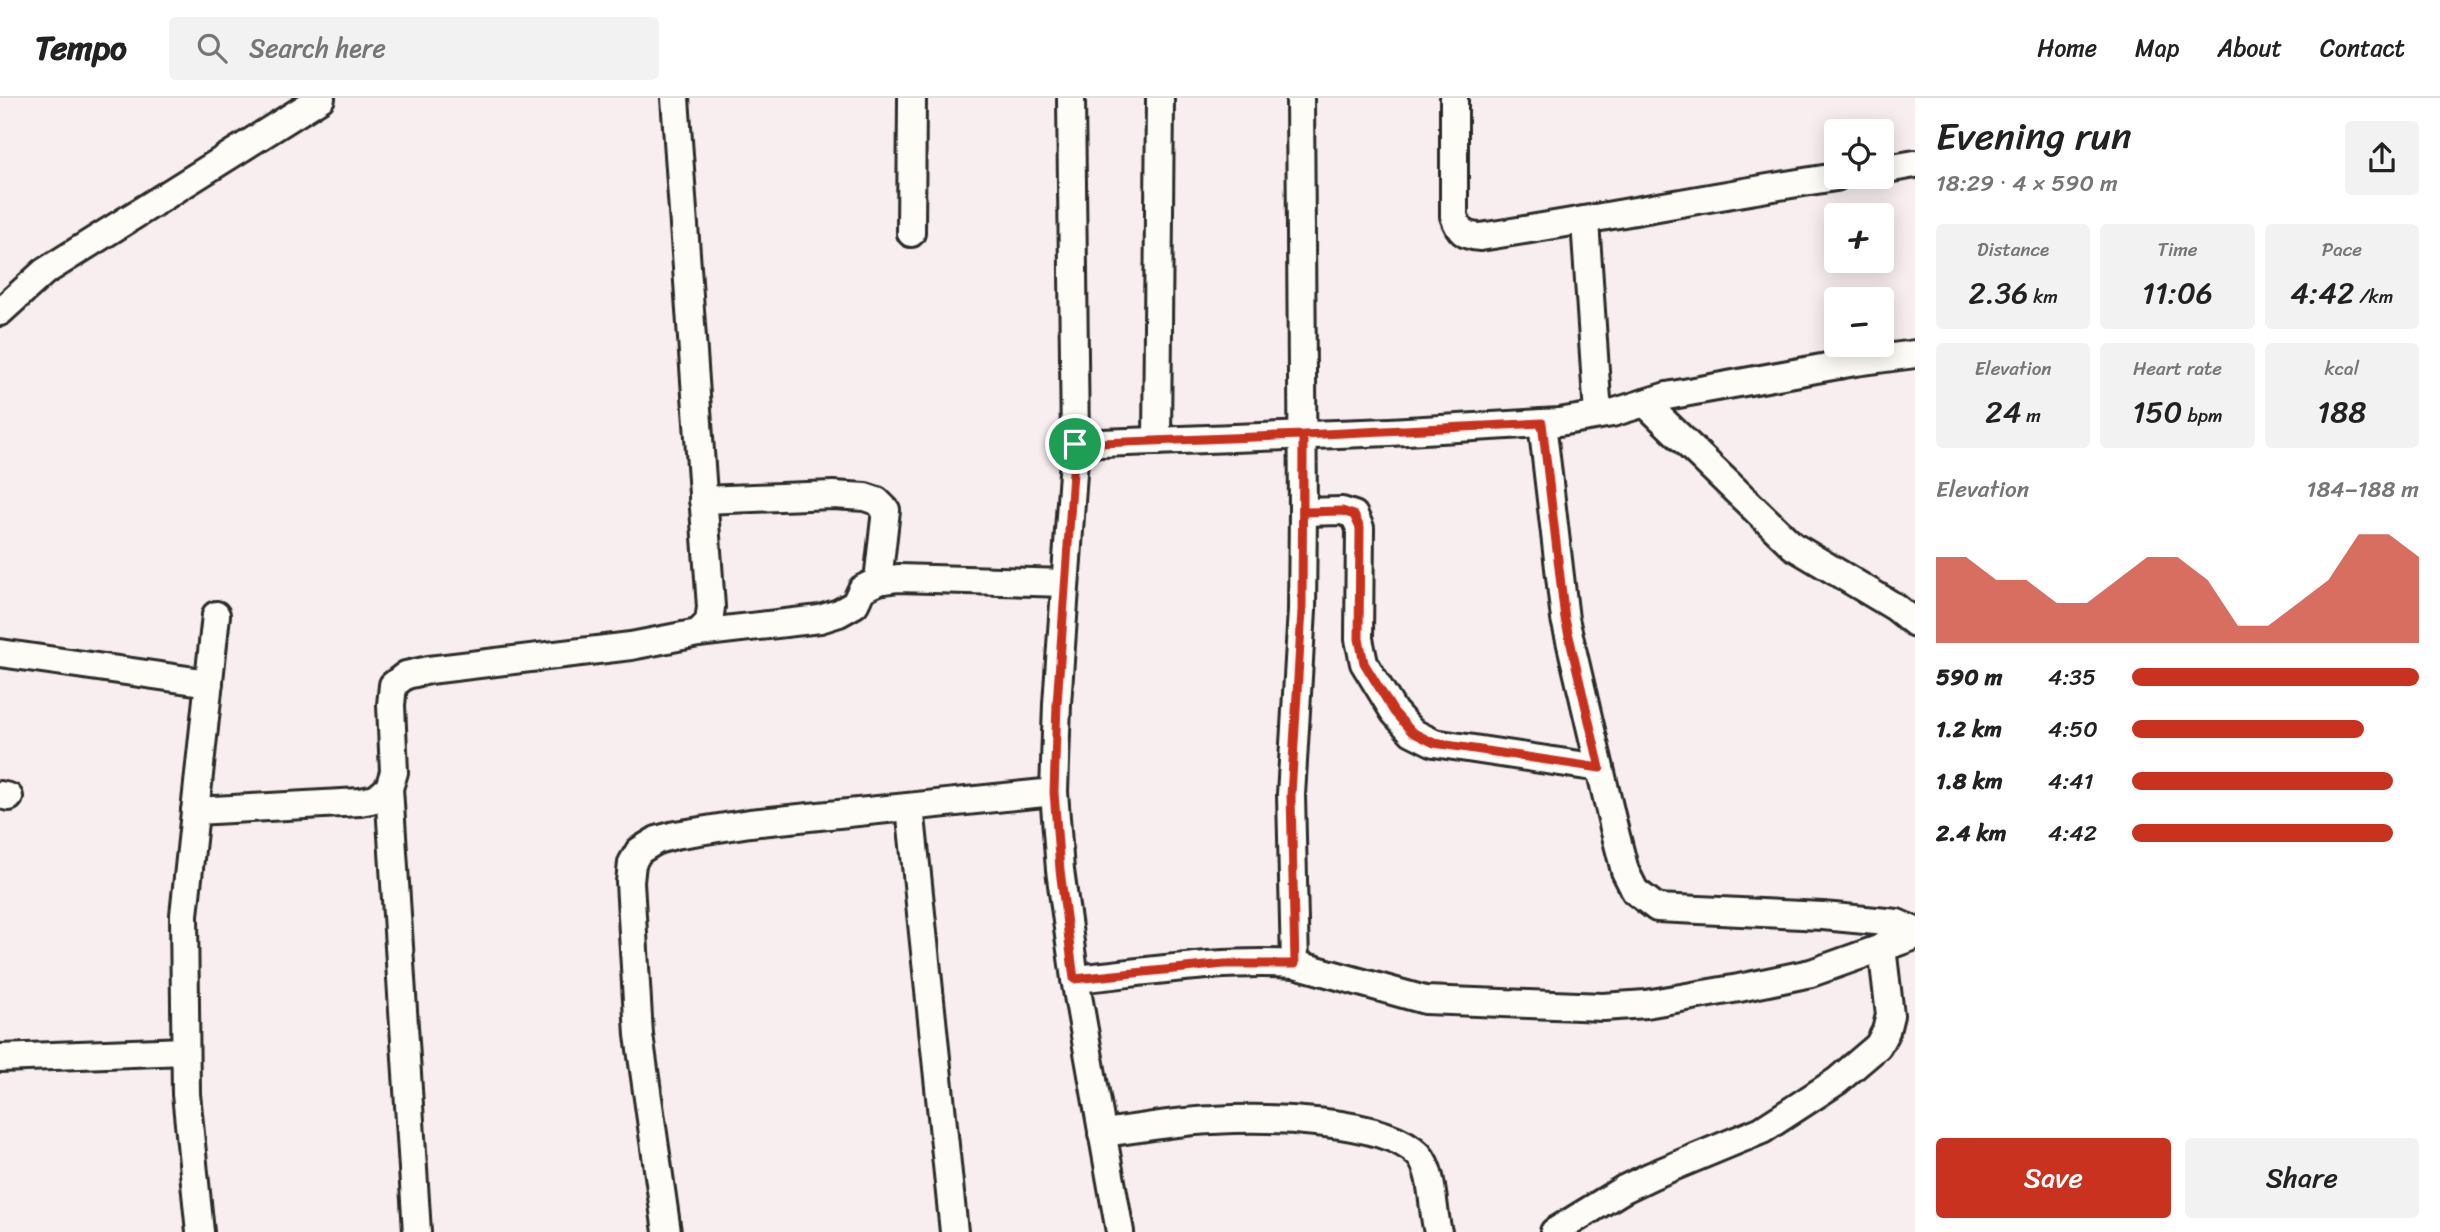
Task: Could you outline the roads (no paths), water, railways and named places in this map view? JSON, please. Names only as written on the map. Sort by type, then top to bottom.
[{"type":"street","points":[[0,313],[44,272],[321,98]]},
{"type":"street","points":[[676,98],[711,607],[709,622],[698,633]]},
{"type":"street","points":[[911,233],[912,98]]},
{"type":"street","points":[[1071,98],[1075,444],[1054,792],[1060,870],[1074,979],[1120,1232]]},
{"type":"street","points":[[1157,441],[1160,98]]},
{"type":"street","points":[[1295,964],[1291,795],[1302,610],[1303,512],[1300,98]]},
{"type":"street","points":[[1454,98],[1454,216],[1459,229],[1468,236],[1480,237],[1584,221],[1824,179]]},
{"type":"street","points":[[1894,168],[1915,164]]},
{"type":"street","points":[[1584,221],[1598,415]]},
{"type":"street","points":[[1075,444],[1542,423],[1598,415],[1667,396],[1854,362],[1915,354]]},
{"type":"street","points":[[1645,403],[1793,546],[1895,607],[1915,623]]},
{"type":"street","points":[[1542,423],[1565,619],[1625,871],[1635,891],[1657,908],[1823,916],[1897,923],[1915,933]]},
{"type":"street","points":[[703,500],[833,495],[865,497],[877,501],[886,510],[878,581]]},
{"type":"street","points":[[1303,512],[1342,511],[1354,515],[1360,528],[1359,639],[1364,663],[1394,712],[1412,732],[1434,743],[1600,768]]},
{"type":"street","points":[[417,1232],[388,788],[394,772],[391,705],[393,685],[406,675],[429,670],[631,646],[698,633],[820,619],[855,604],[862,589],[878,581],[898,578],[1065,583]]},
{"type":"street","points":[[200,1232],[186,1094],[184,915],[216,615]]},
{"type":"street","points":[[0,653],[209,683]]},
{"type":"street","points":[[195,811],[360,802],[376,799],[388,788]]},
{"type":"street","points":[[667,1232],[639,1035],[630,882],[632,863],[639,851],[657,840],[675,835],[750,823],[1054,792]]},
{"type":"street","points":[[910,807],[954,1232]]},
{"type":"street","points":[[1074,979],[1225,964],[1295,964],[1426,1000],[1603,1007],[1646,1004],[1799,975],[1915,933]]},
{"type":"street","points":[[1553,1232],[1651,1176],[1762,1130],[1837,1081],[1878,1046],[1890,1015],[1882,947]]},
{"type":"street","points":[[0,1058],[185,1051]]},
{"type":"street","points":[[1102,1133],[1212,1119],[1299,1120],[1374,1131],[1401,1143],[1420,1156],[1428,1176],[1438,1232]]}]
